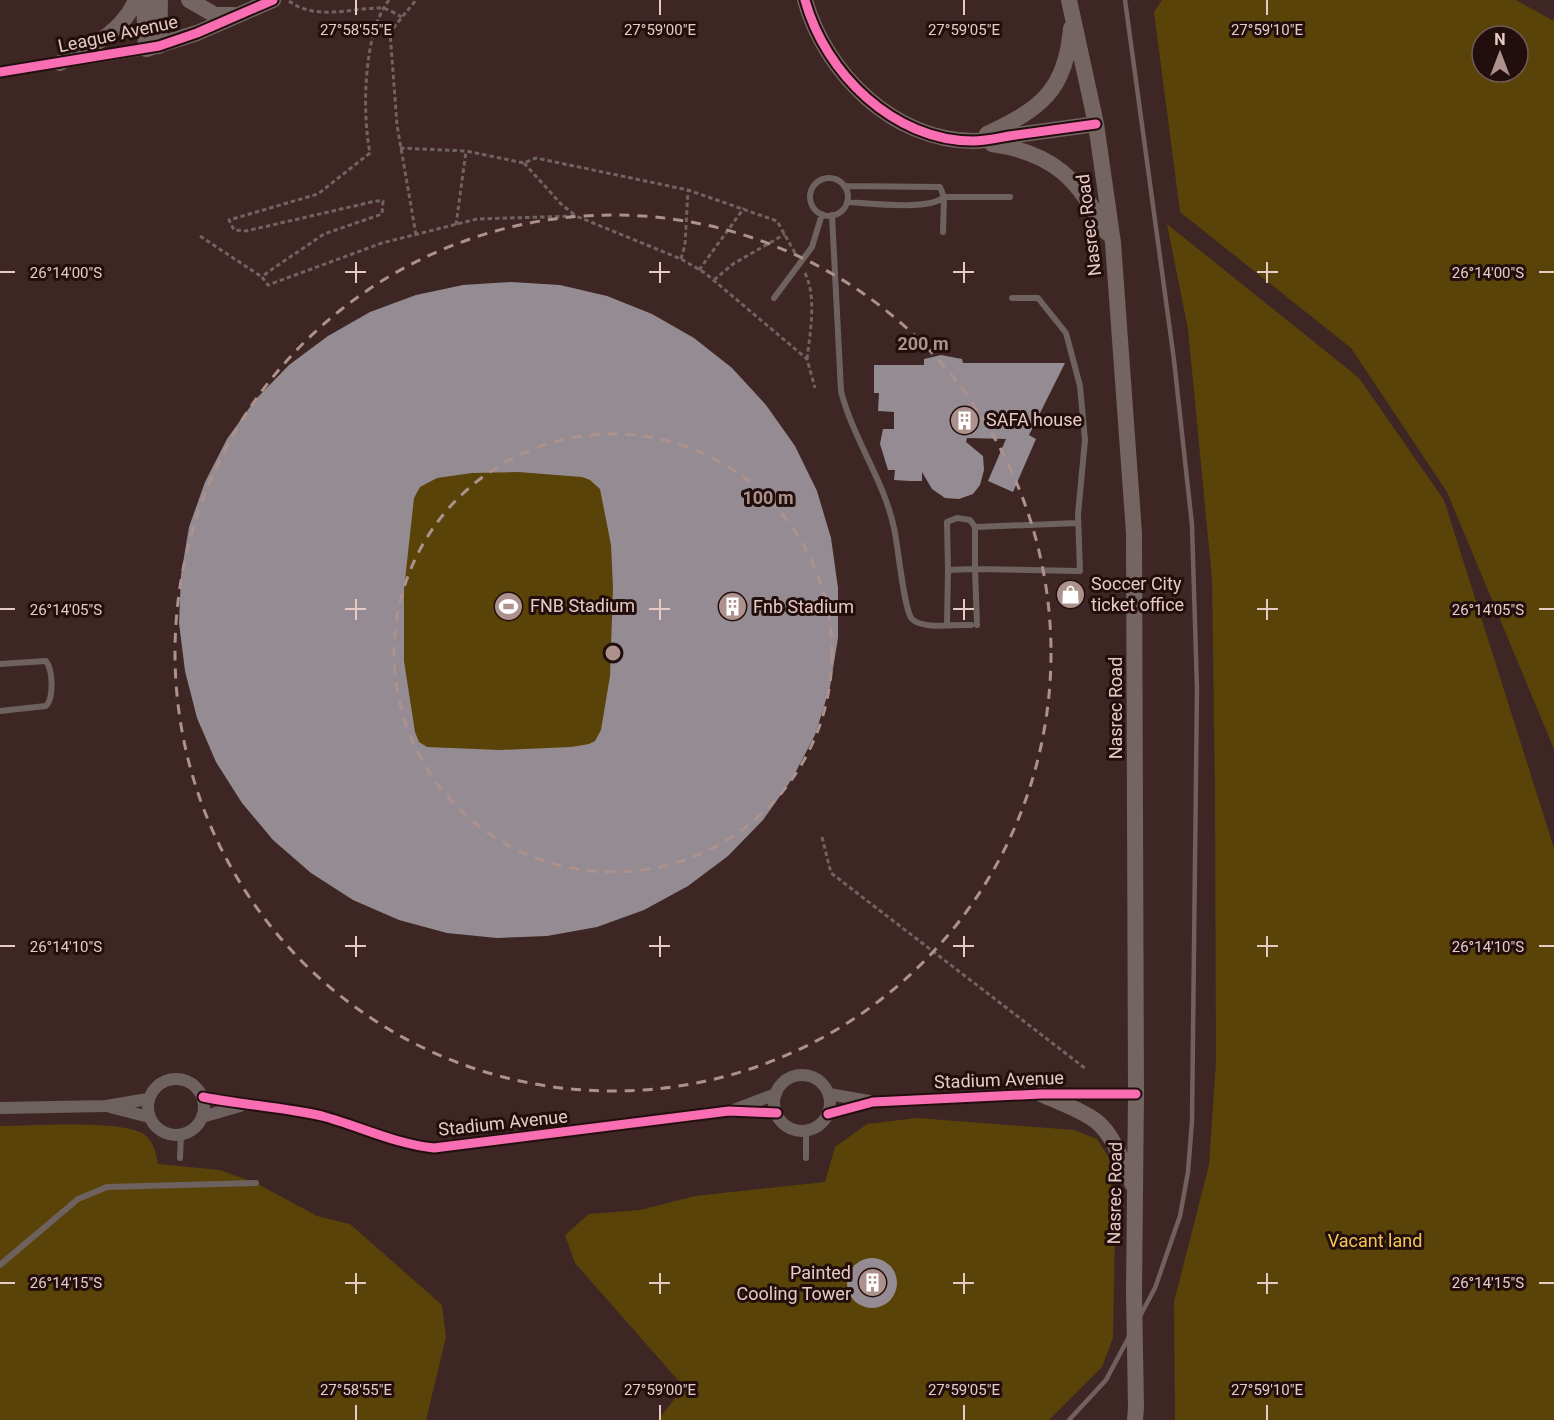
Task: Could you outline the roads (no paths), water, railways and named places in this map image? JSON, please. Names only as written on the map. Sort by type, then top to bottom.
[{"type":"main road","points":[[60,63],[112,32],[125,19],[136,0]]},
{"type":"main road","points":[[144,0],[153,47]]},
{"type":"main road","points":[[153,47],[160,0]]},
{"type":"main road","points":[[189,0],[215,15],[240,15]]},
{"type":"main road","name":"League Avenue","points":[[153,47],[240,15],[273,0]]},
{"type":"main road","points":[[805,0],[822,44],[836,66],[854,87],[882,109],[914,128],[939,136],[1017,148],[1058,166],[1088,197],[1113,243]]},
{"type":"main road","points":[[973,141],[1027,115],[1044,99],[1066,61],[1071,5]]},
{"type":"main road","name":"Nasrec Road","points":[[1071,5],[1096,124],[1113,243],[1134,533],[1135,1413]]},
{"type":"main road","points":[[973,141],[1096,124]]},
{"type":"main road","points":[[1041,1094],[1101,1125],[1135,1188]]},
{"type":"street","name":"League Avenue","points":[[0,72],[153,47]]},
{"type":"street","points":[[802,1075],[819,1080],[829,1094],[828,1114],[823,1122],[806,1130],[788,1127],[777,1113],[776,1094],[786,1080],[802,1075]]},
{"type":"street","points":[[106,1106],[149,1117],[162,1132],[181,1134],[190,1131],[202,1117],[202,1097],[188,1081],[174,1078],[158,1084],[148,1099],[149,1117]]},
{"type":"street","name":"Stadium Avenue","points":[[729,1111],[776,1094]]},
{"type":"street","name":"Stadium Avenue","points":[[829,1094],[873,1102]]},
{"type":"street","name":"Stadium Avenue","points":[[828,1114],[873,1102],[1041,1094],[1136,1094]]},
{"type":"street","name":"Stadium Avenue","points":[[202,1097],[244,1105],[294,1110],[410,1145],[434,1148],[729,1111],[777,1113]]},
{"type":"street","points":[[0,1108],[106,1106],[148,1099]]},
{"type":"street","name":"Stadium Avenue","points":[[202,1117],[244,1105]]},
{"type":"lane","points":[[828,178],[839,181],[844,186],[847,202],[840,213],[822,214],[812,205],[810,199],[813,187],[828,178]]},
{"type":"lane","points":[[844,186],[940,187],[944,197],[944,232]]},
{"type":"lane","points":[[847,202],[938,202],[944,197],[1010,197]]},
{"type":"lane","points":[[774,298],[812,247],[822,214]]},
{"type":"lane","points":[[832,215],[839,372],[845,404],[884,491],[894,526],[910,617],[917,623],[974,625],[975,527],[970,520],[957,518],[947,522],[947,624]]},
{"type":"lane","points":[[948,570],[1080,570],[1078,524],[1085,440],[1080,386],[1066,333],[1038,298],[1012,298]]},
{"type":"lane","points":[[975,527],[1078,524]]},
{"type":"lane","points":[[0,664],[46,661],[50,669],[51,698],[46,706],[0,711]]},
{"type":"lane","points":[[806,1130],[807,1158]]},
{"type":"lane","points":[[180,1158],[181,1134]]},
{"type":"lane","points":[[0,1265],[78,1199],[107,1187],[256,1183]]},
{"type":"railway","points":[[1069,1420],[1106,1380],[1155,1288],[1180,1216],[1188,1172],[1192,1121],[1197,689],[1192,525],[1174,360],[1125,0]]},
{"type":"place","name":"SAFA house","points":[[965,420]]},
{"type":"place","name":"Soccer City ticket office","points":[[1070,594]]},
{"type":"place","name":"FNB Stadium","points":[[509,606]]},
{"type":"place","name":"Fnb Stadium","points":[[732,607]]},
{"type":"place","name":"Painted Cooling Tower","points":[[872,1283]]},
{"type":"park label","name":"Vacant land","points":[[1375,1241]]}]
